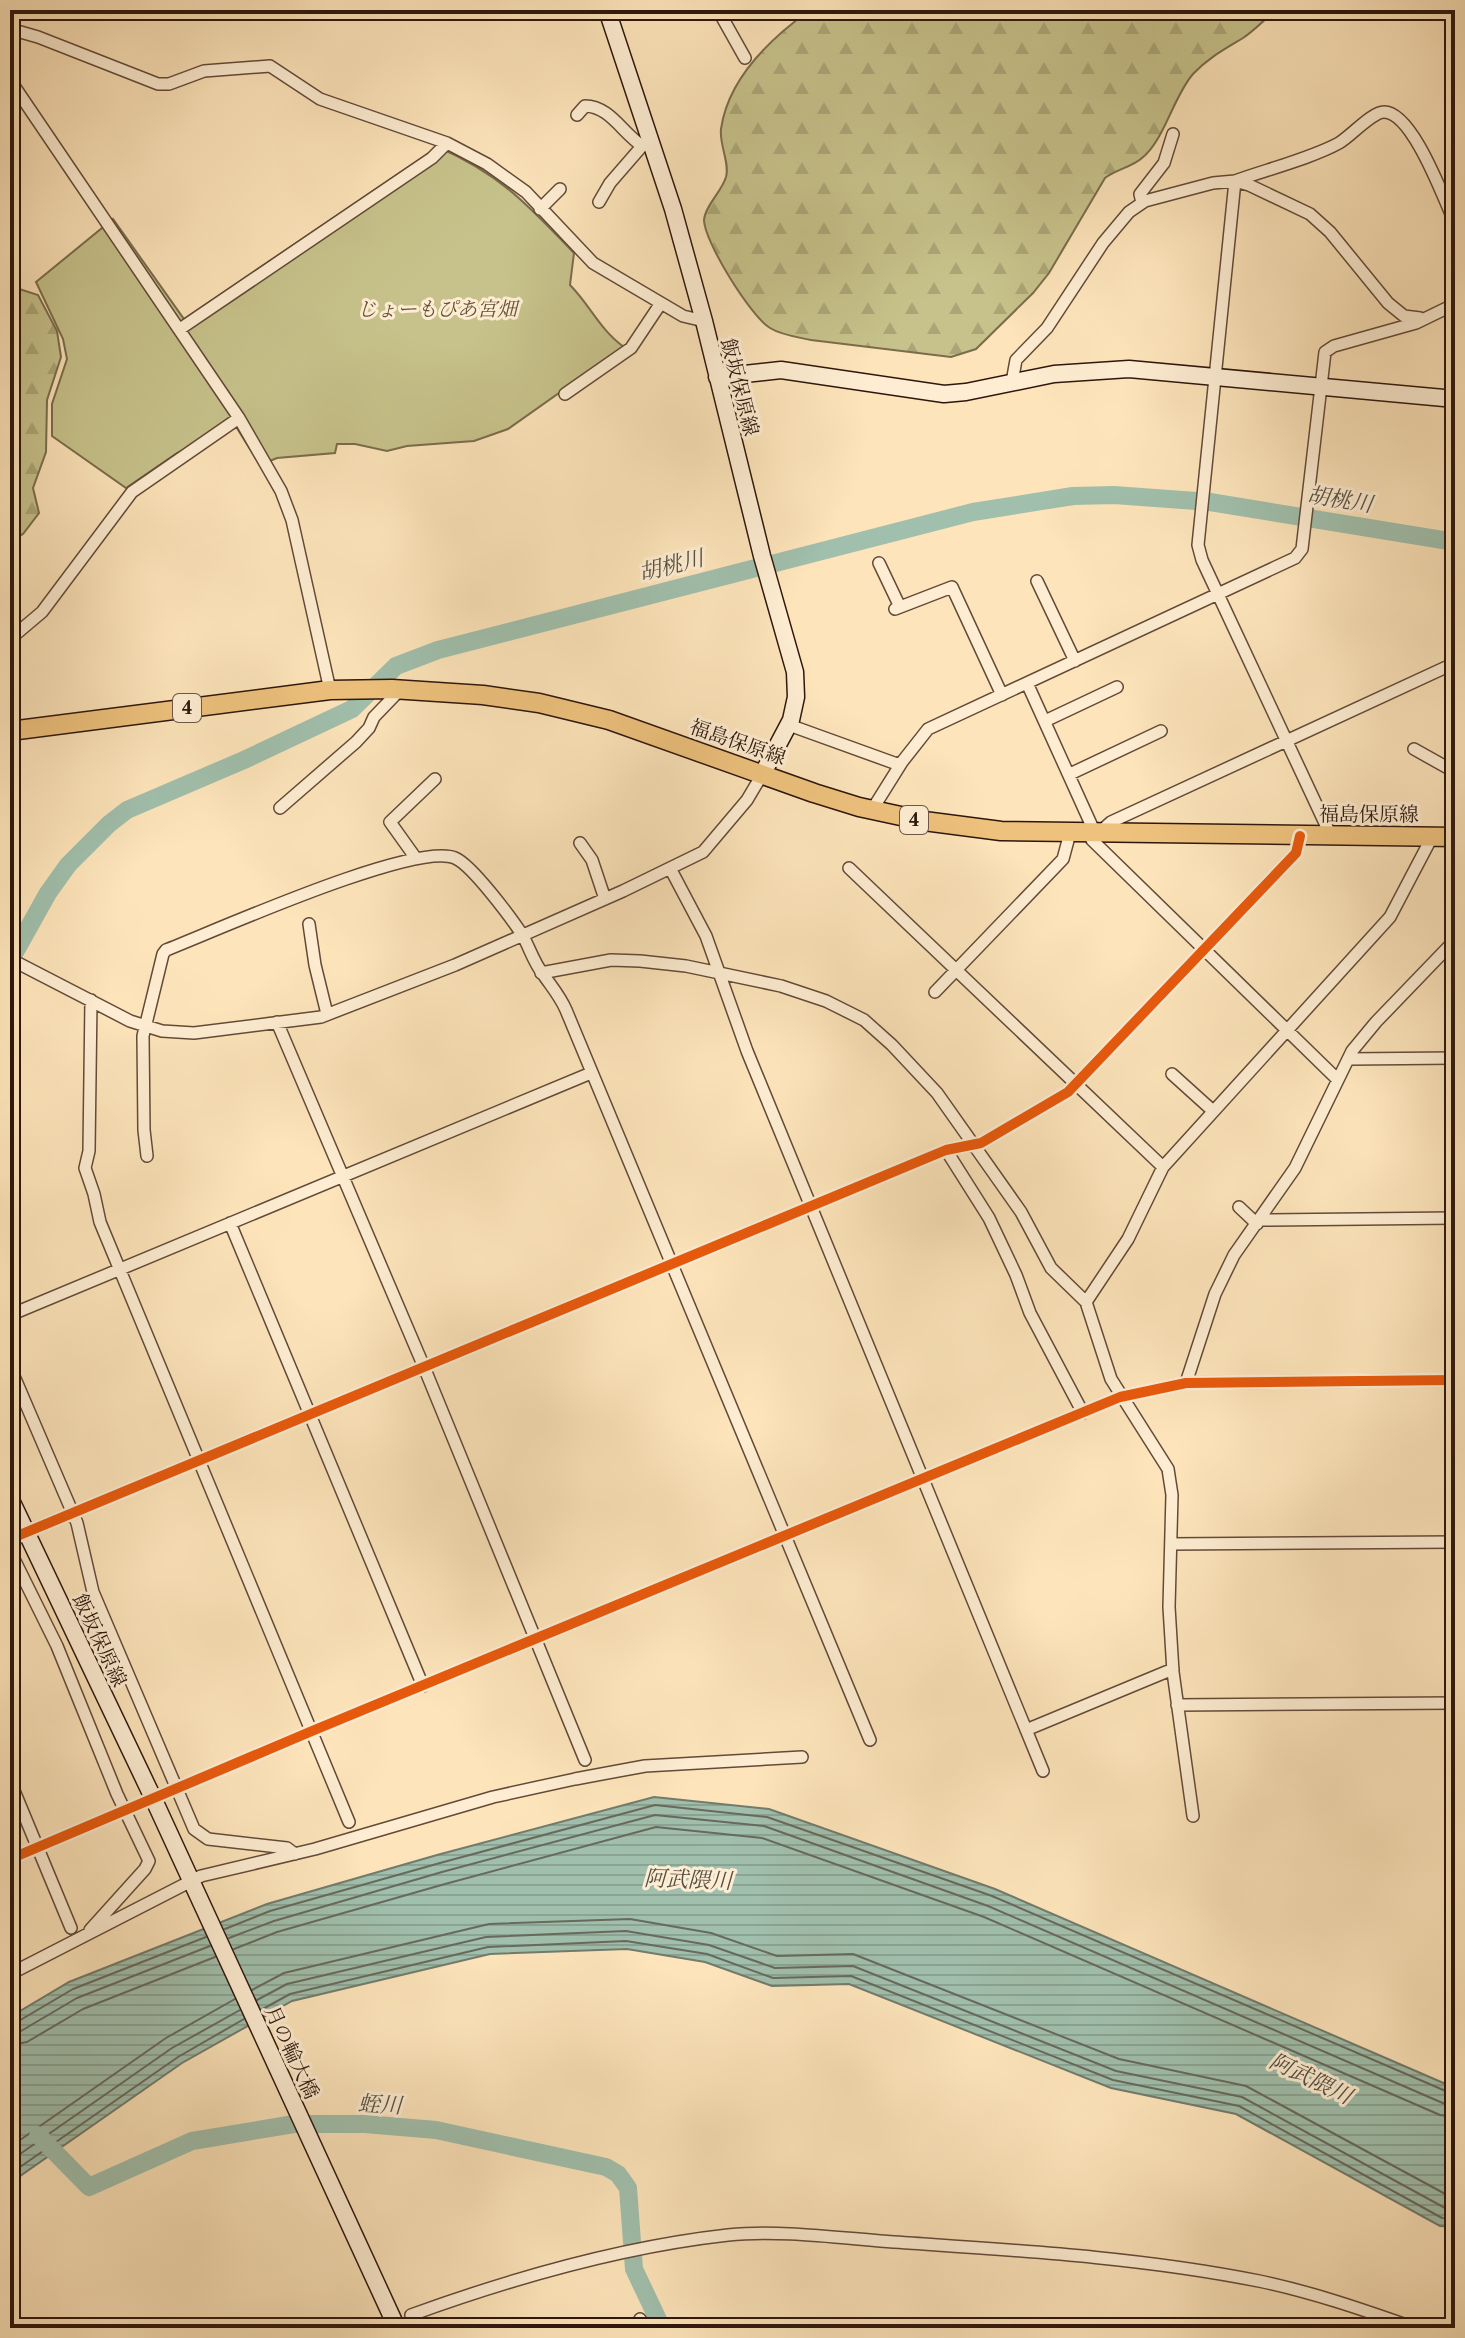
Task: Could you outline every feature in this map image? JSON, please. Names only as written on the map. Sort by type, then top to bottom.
[{"type":"main road","name":"飯坂保原線","points":[[607,10],[704,321],[762,556],[795,672],[796,697],[789,725],[763,773]]},
{"type":"main road","points":[[717,377],[781,370],[944,394],[1066,372],[1118,369],[1455,399]]},
{"type":"main road","name":"福島保原線","points":[[10,731],[330,690],[396,689],[483,695],[539,703],[609,720],[814,793],[924,821],[1001,831],[1455,837]]},
{"type":"main road","points":[[1455,886],[1455,1179]]},
{"type":"main road","name":"飯坂保原線","points":[[10,1498],[154,1800]]},
{"type":"main road","name":"月の輪大橋","points":[[154,1800],[396,2325]]},
{"type":"street","points":[[718,10],[745,58]]},
{"type":"street","points":[[10,29],[158,84],[169,84],[204,71],[270,66],[320,99],[447,143],[501,173],[526,192],[593,263],[683,316],[704,321]]},
{"type":"street","points":[[10,80],[239,418],[287,506],[330,690]]},
{"type":"street","points":[[577,115],[585,106],[594,107],[610,116],[635,140],[648,145],[610,183],[599,202]]},
{"type":"street","points":[[1012,382],[1016,360],[1047,328],[1103,243],[1129,212],[1142,203],[1202,185],[1235,181],[1337,144],[1376,115],[1386,112],[1396,116],[1413,134],[1455,223]]},
{"type":"street","points":[[1142,203],[1140,194],[1164,163],[1173,134]]},
{"type":"street","points":[[180,329],[432,158],[447,143]]},
{"type":"street","points":[[1235,181],[1300,208],[1318,220],[1400,314],[1425,318]]},
{"type":"street","points":[[1235,181],[1198,545],[1331,836]]},
{"type":"street","points":[[540,209],[560,189]]},
{"type":"street","points":[[565,394],[631,348],[661,303]]},
{"type":"street","points":[[872,810],[902,762],[928,729],[1300,553],[1324,355],[1329,349],[1398,328],[1455,304]]},
{"type":"street","points":[[1398,328],[1402,323],[1400,314]]},
{"type":"street","points":[[10,639],[42,612],[132,492],[239,418]]},
{"type":"street","points":[[879,563],[897,608],[952,587],[1002,695]]},
{"type":"street","points":[[1037,581],[1075,661]]},
{"type":"street","points":[[1337,1079],[1092,840],[1095,833],[1111,822],[1455,663]]},
{"type":"street","points":[[1027,683],[1095,833]]},
{"type":"street","points":[[1045,721],[1117,687]]},
{"type":"street","points":[[280,808],[356,742],[396,689]]},
{"type":"street","points":[[789,725],[897,764],[902,762]]},
{"type":"street","points":[[1070,774],[1161,731]]},
{"type":"street","points":[[1414,749],[1455,772]]},
{"type":"street","points":[[10,959],[144,1026],[162,1031],[194,1033],[312,1019],[442,970],[605,899],[703,852],[747,800],[763,773]]},
{"type":"street","points":[[415,857],[390,822],[435,779]]},
{"type":"street","points":[[935,992],[1063,859],[1070,833]]},
{"type":"street","points":[[10,1539],[946,1150],[974,1146],[1054,1101],[1076,1084],[1296,853],[1300,836]]},
{"type":"street","points":[[1086,1302],[1128,1239],[1163,1167],[1390,917],[1432,837]]},
{"type":"street","points":[[580,843],[592,860],[605,899]]},
{"type":"street","points":[[147,1156],[144,1026],[166,950],[334,884],[415,857],[447,856],[463,863],[522,935],[541,973],[559,995],[566,1010],[870,1740]]},
{"type":"street","points":[[670,868],[696,916],[722,975],[747,1051],[1043,1771]]},
{"type":"street","points":[[849,868],[1163,1167]]},
{"type":"street","points":[[309,924],[327,1014]]},
{"type":"street","points":[[1186,1383],[1215,1294],[1238,1248],[1295,1168],[1349,1059],[1376,1022],[1454,940]]},
{"type":"street","points":[[541,973],[611,960],[670,963],[781,986],[826,1001],[864,1020],[930,1084],[1021,1212],[1051,1268],[1086,1302],[1107,1370],[1120,1397],[1164,1463],[1171,1479],[1169,1607],[1173,1669],[1193,1816]]},
{"type":"street","points":[[91,1000],[90,1121],[85,1168],[100,1222],[349,1822]]},
{"type":"street","points":[[277,1022],[424,1367],[585,1760]]},
{"type":"street","points":[[1349,1059],[1454,1058]]},
{"type":"street","points":[[10,1315],[591,1073]]},
{"type":"street","points":[[1172,1074],[1213,1111]]},
{"type":"street","points":[[946,1150],[989,1218],[1030,1313],[1083,1413]]},
{"type":"street","points":[[1239,1207],[1259,1222],[1455,1218]]},
{"type":"street","points":[[230,1223],[423,1686]]},
{"type":"street","points":[[10,1367],[82,1540],[93,1592],[194,1829],[204,1838],[287,1848],[295,1854]]},
{"type":"street","points":[[10,1859],[1120,1397],[1186,1383],[1455,1380]]},
{"type":"street","points":[[1171,1544],[1455,1542]]},
{"type":"street","points":[[10,1551],[57,1646],[149,1861],[89,1933]]},
{"type":"street","points":[[1026,1730],[1173,1669]]},
{"type":"street","points":[[1177,1705],[1455,1703]]},
{"type":"street","points":[[10,1974],[191,1879],[295,1854],[493,1797],[575,1779],[645,1766],[802,1757]]},
{"type":"street","points":[[10,1781],[71,1928]]},
{"type":"street","points":[[411,2315],[502,2282],[645,2249],[730,2235],[789,2235],[1117,2260],[1259,2281],[1336,2301],[1415,2328]]},
{"type":"green space","points":[[810,10],[1276,10],[1193,74],[1150,150],[1138,161],[1105,178],[1049,273],[1033,293],[976,349],[951,357],[811,340],[770,328],[741,295],[706,230],[704,220],[707,209],[726,177],[721,129],[732,93],[767,47]]},
{"type":"green space","name":"じょーもぴあ宮畑","points":[[438,147],[479,168],[512,192],[574,253],[570,285],[608,333],[624,347],[508,429],[474,441],[407,446],[387,451],[355,444],[337,444],[335,453],[277,458],[260,465],[235,425],[177,453],[126,488],[52,436],[52,404],[67,359],[63,339],[36,282],[113,219],[184,319]]},
{"type":"green space","points":[[10,286],[38,295],[57,331],[61,357],[47,400],[46,452],[33,488],[39,513],[23,534],[10,541]]},
{"type":"water","name":"阿武隈川","points":[[654,1797],[769,1809],[995,1889],[1455,2088],[1455,2227],[1440,2226],[1236,2114],[1111,2088],[849,1984],[772,1986],[705,1962],[627,1949],[490,1954],[292,2001],[182,2063],[10,2183],[10,2017],[69,1982],[267,1904]]},
{"type":"waterway","name":"胡桃川","points":[[10,961],[48,893],[68,865],[127,810],[352,709],[396,666],[438,650],[973,512],[1073,496],[1114,495],[1210,502],[1455,542]]},
{"type":"waterway","name":"蛭川","points":[[38,2135],[89,2187],[192,2141],[294,2124],[365,2124],[436,2130],[606,2167],[618,2174],[628,2188],[634,2269],[662,2328]]},
{"type":"cycle path","points":[[10,1539],[946,1150],[981,1143],[1068,1092],[1296,853],[1300,836]]},
{"type":"cycle path","points":[[10,1859],[1120,1397],[1186,1383],[1455,1380]]}]
